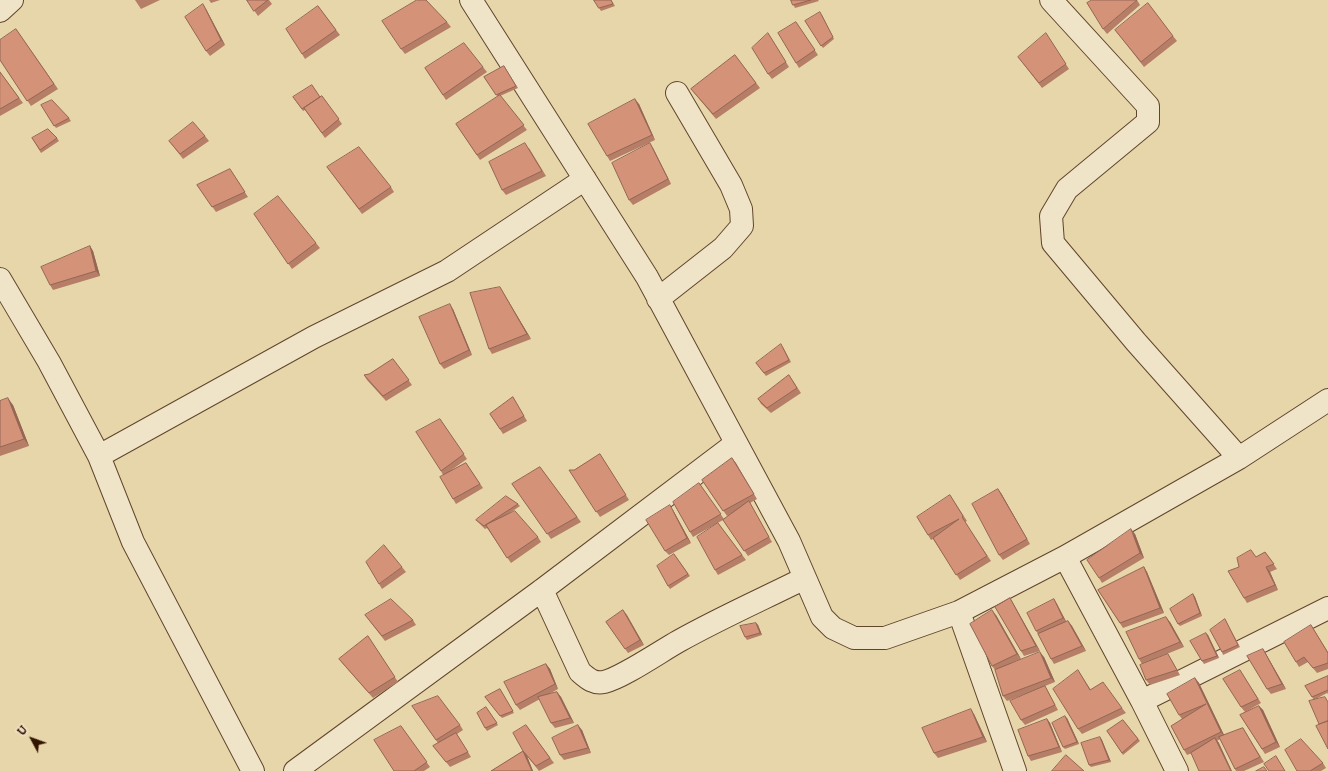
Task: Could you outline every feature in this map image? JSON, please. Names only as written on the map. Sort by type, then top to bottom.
[{"type":"street","points":[[0,11],[12,0]]},
{"type":"street","points":[[471,0],[647,277],[735,444],[789,541],[822,617],[833,628],[854,638],[885,638],[959,612],[1065,557],[1239,458],[1328,400]]},
{"type":"street","points":[[1051,0],[1148,106],[1148,122],[1067,189],[1051,216],[1053,243],[1136,342],[1239,458]]},
{"type":"street","points":[[658,298],[723,248],[742,226],[741,209],[731,185],[677,93]]},
{"type":"street","points":[[99,456],[314,337],[447,271],[585,179]]},
{"type":"street","points":[[0,279],[49,362],[99,456],[133,542],[253,771]]},
{"type":"street","points":[[295,771],[542,590],[735,444]]},
{"type":"street","points":[[1065,557],[1142,701],[1177,771]]},
{"type":"street","points":[[542,590],[580,672],[589,680],[605,682],[681,640],[805,578]]},
{"type":"street","points":[[1142,701],[1328,608]]},
{"type":"street","points":[[959,612],[1015,771]]},
{"type":"building","points":[[247,0],[268,0],[254,11]]},
{"type":"building","points":[[417,0],[426,0],[447,22],[401,49],[382,21]]},
{"type":"building","points":[[594,0],[611,0],[613,4],[599,8]]},
{"type":"building","points":[[791,0],[811,0],[793,5]]},
{"type":"building","points":[[1092,0],[1137,0],[1103,29],[1087,3]]},
{"type":"building","points":[[1148,3],[1173,36],[1141,62],[1115,30]]},
{"type":"building","points":[[203,4],[221,40],[206,51],[185,17]]},
{"type":"building","points":[[318,6],[336,30],[302,54],[286,29]]},
{"type":"building","points":[[820,12],[833,37],[821,46],[805,21]]},
{"type":"building","points":[[796,22],[815,50],[796,63],[778,33]]},
{"type":"building","points":[[16,29],[54,84],[27,101],[0,60],[0,40]]},
{"type":"building","points":[[768,33],[786,62],[768,74],[752,48]]},
{"type":"building","points":[[1046,33],[1066,64],[1039,83],[1018,57]]},
{"type":"building","points":[[464,43],[483,67],[443,95],[425,68]]},
{"type":"building","points":[[735,55],[756,83],[713,114],[691,89]]},
{"type":"building","points":[[504,66],[516,86],[496,95],[484,77]]},
{"type":"building","points":[[0,72],[19,98],[0,109]]},
{"type":"building","points":[[312,85],[320,97],[302,109],[293,97]]},
{"type":"building","points":[[500,95],[524,125],[477,155],[456,124]]},
{"type":"building","points":[[322,96],[339,119],[322,133],[304,108]]},
{"type":"building","points":[[635,99],[652,135],[607,156],[588,124]]},
{"type":"building","points":[[52,100],[69,118],[54,126],[41,105]]},
{"type":"building","points":[[193,122],[205,136],[180,154],[169,141]]},
{"type":"building","points":[[48,129],[57,138],[40,150],[32,138]]},
{"type":"building","points":[[525,143],[542,171],[502,190],[489,162]]},
{"type":"building","points":[[650,143],[668,179],[629,200],[612,163]]},
{"type":"building","points":[[359,147],[391,187],[359,209],[327,167]]},
{"type":"building","points":[[230,169],[245,192],[212,207],[197,185]]},
{"type":"building","points":[[278,196],[316,243],[288,264],[254,214]]},
{"type":"building","points":[[90,246],[96,271],[50,285],[41,267]]},
{"type":"building","points":[[500,287],[527,334],[489,349],[470,293]]},
{"type":"building","points":[[450,304],[469,350],[440,364],[419,317]]},
{"type":"building","points":[[781,344],[789,360],[764,373],[756,363]]},
{"type":"building","points":[[393,359],[409,380],[383,396],[364,375],[369,374]]},
{"type":"building","points":[[789,375],[797,388],[767,408],[758,399]]},
{"type":"building","points":[[513,397],[524,416],[500,429],[490,414]]},
{"type":"building","points":[[8,398],[24,439],[0,447],[0,401]]},
{"type":"building","points":[[440,419],[464,454],[441,471],[416,432]]},
{"type":"building","points":[[600,454],[626,495],[596,512],[569,470],[574,470]]},
{"type":"building","points":[[732,458],[754,494],[723,511],[702,480]]},
{"type":"building","points":[[466,463],[480,484],[453,499],[440,477]]},
{"type":"building","points":[[540,467],[577,517],[547,534],[512,484]]},
{"type":"building","points":[[699,483],[721,514],[690,532],[673,502]]},
{"type":"building","points":[[998,489],[1027,539],[999,555],[972,504]]},
{"type":"building","points":[[950,495],[987,556],[956,575],[933,538],[959,519],[928,535],[917,517]]},
{"type":"building","points":[[506,496],[518,504],[484,526],[476,520]]},
{"type":"building","points":[[749,501],[769,537],[744,551],[723,520]]},
{"type":"building","points":[[670,505],[687,538],[665,551],[646,520]]},
{"type":"building","points":[[515,511],[538,537],[507,558],[486,525]]},
{"type":"building","points":[[718,523],[742,555],[715,570],[697,537]]},
{"type":"building","points":[[1131,529],[1140,553],[1099,578],[1087,560]]},
{"type":"building","points":[[384,545],[402,567],[379,584],[366,562]]},
{"type":"building","points":[[1251,550],[1256,557],[1265,552],[1274,564],[1266,567],[1275,585],[1244,598],[1228,571],[1239,567],[1237,558]]},
{"type":"building","points":[[674,554],[688,574],[668,586],[657,566]]},
{"type":"building","points":[[1144,567],[1160,608],[1120,623],[1098,590]]},
{"type":"building","points":[[1193,594],[1200,613],[1178,624],[1170,609]]},
{"type":"building","points":[[1010,598],[1036,646],[1021,651],[995,607]]},
{"type":"building","points":[[391,599],[413,620],[382,636],[365,615]]},
{"type":"building","points":[[1054,599],[1063,618],[1036,631],[1027,613]]},
{"type":"building","points":[[623,610],[640,640],[625,649],[606,622]]},
{"type":"building","points":[[992,610],[1017,654],[992,666],[970,624]]},
{"type":"building","points":[[1166,617],[1180,642],[1139,659],[1126,632]]},
{"type":"building","points":[[1225,619],[1238,645],[1222,652],[1210,630]]},
{"type":"building","points":[[1068,621],[1082,646],[1051,659],[1038,634]]},
{"type":"building","points":[[756,623],[760,633],[745,637],[740,626]]},
{"type":"building","points":[[1311,625],[1328,653],[1328,663],[1313,668],[1304,657],[1296,662],[1284,642]]},
{"type":"building","points":[[1206,633],[1217,656],[1202,661],[1190,641]]},
{"type":"building","points":[[368,636],[395,677],[369,693],[339,659]]},
{"type":"building","points":[[1263,649],[1282,684],[1267,689],[1247,656]]},
{"type":"building","points":[[1040,652],[1051,678],[1003,696],[995,670]]},
{"type":"building","points":[[1168,654],[1177,670],[1146,680],[1140,665]]},
{"type":"building","points":[[546,664],[555,684],[516,705],[504,682]]},
{"type":"building","points":[[1078,670],[1090,690],[1103,682],[1122,708],[1078,729],[1053,689]]},
{"type":"building","points":[[1240,670],[1258,699],[1241,707],[1223,679]]},
{"type":"building","points":[[1328,676],[1328,690],[1312,697],[1305,686]]},
{"type":"building","points":[[1195,678],[1221,732],[1184,750],[1171,726],[1206,704],[1179,715],[1167,694]]},
{"type":"building","points":[[1045,686],[1055,705],[1021,720],[1010,701]]},
{"type":"building","points":[[500,689],[513,711],[500,716],[485,697]]},
{"type":"building","points":[[557,692],[570,718],[551,723],[538,697]]},
{"type":"building","points":[[438,696],[460,725],[436,740],[412,706]]},
{"type":"building","points":[[1325,697],[1328,702],[1328,721],[1319,724],[1309,701]]},
{"type":"building","points":[[1259,706],[1276,742],[1262,749],[1240,715]]},
{"type":"building","points":[[486,707],[497,723],[485,728],[477,713]]},
{"type":"building","points":[[971,709],[983,737],[934,753],[922,728]]},
{"type":"building","points":[[1065,716],[1077,742],[1063,747],[1052,723]]},
{"type":"building","points":[[1047,719],[1059,747],[1028,756],[1018,730]]},
{"type":"building","points":[[1123,720],[1138,739],[1122,753],[1107,731]]},
{"type":"building","points":[[1328,721],[1328,749],[1316,726]]},
{"type":"building","points":[[526,725],[550,758],[536,766],[523,751],[513,733]]},
{"type":"building","points":[[578,725],[588,748],[560,755],[552,738]]},
{"type":"building","points":[[401,726],[427,762],[414,771],[394,771],[374,740]]},
{"type":"building","points":[[1243,728],[1260,757],[1235,769],[1219,737]]},
{"type":"building","points":[[456,733],[468,752],[446,762],[433,746]]},
{"type":"building","points":[[1100,737],[1109,760],[1089,765],[1081,743]]},
{"type":"building","points":[[1215,738],[1231,771],[1199,771],[1191,753]]},
{"type":"building","points":[[1301,739],[1323,763],[1310,771],[1297,771],[1285,750]]},
{"type":"building","points":[[523,751],[532,771],[491,771]]},
{"type":"building","points":[[1066,755],[1084,771],[1052,771]]},
{"type":"building","points":[[1276,756],[1285,771],[1269,771],[1264,764]]},
{"type":"building","points":[[1264,767],[1267,771],[1256,771]]}]
